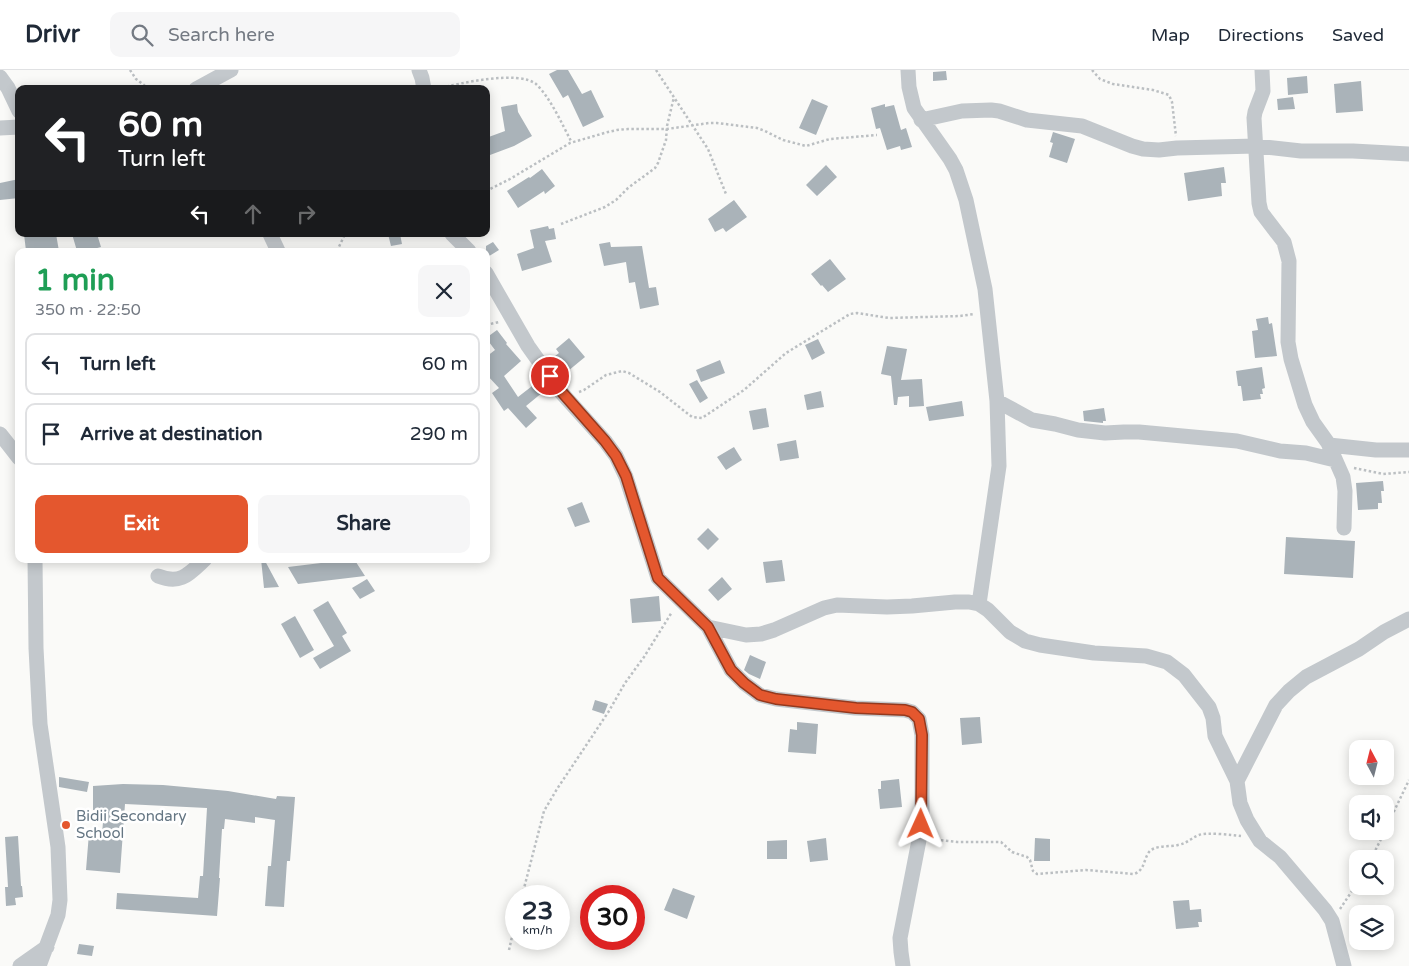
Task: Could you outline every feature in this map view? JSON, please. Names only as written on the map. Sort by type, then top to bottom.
[{"type":"street","points":[[203,85],[231,70]]},
{"type":"street","points":[[418,70],[425,85]]},
{"type":"street","points":[[908,70],[908,87],[914,108],[956,170],[966,200],[985,289],[997,401],[998,466],[979,604]]},
{"type":"street","points":[[1262,70],[1263,91],[1255,112],[1259,203],[1261,212],[1284,242],[1289,261],[1288,342],[1291,359],[1305,405],[1313,422],[1329,445],[1343,477],[1345,491],[1344,528]]},
{"type":"street","points":[[0,76],[15,103]]},
{"type":"street","points":[[921,120],[962,111],[990,110],[1026,120],[1082,126],[1143,149],[1256,146],[1301,151],[1409,154]]},
{"type":"street","points":[[0,128],[15,128]]},
{"type":"street","points":[[455,237],[466,248]]},
{"type":"street","points":[[490,280],[528,346],[560,390],[616,456],[626,476],[658,578],[708,627],[731,670],[760,695],[776,699],[856,708],[905,710],[912,712],[919,719],[922,735],[922,814],[920,834],[900,938],[903,966]]},
{"type":"street","points":[[997,401],[1032,420],[1078,430],[1105,433],[1139,432],[1237,441],[1280,451],[1306,453],[1336,462]]},
{"type":"street","points":[[0,434],[15,453]]},
{"type":"street","points":[[1329,445],[1376,450],[1409,450]]},
{"type":"street","points":[[35,563],[34,603],[40,724],[54,814],[60,879],[58,915],[39,966]]},
{"type":"street","points":[[158,576],[174,580],[190,574],[201,563]]},
{"type":"street","points":[[708,627],[746,635],[762,634],[824,608],[838,605],[887,607],[969,602],[979,604],[988,610],[1010,632],[1025,641],[1094,653],[1146,656],[1167,662],[1184,675],[1209,707],[1213,718],[1215,736],[1238,782],[1240,803],[1247,820],[1260,841],[1280,857],[1326,910],[1332,921],[1344,966]]},
{"type":"street","points":[[1238,782],[1276,705],[1289,691],[1306,677],[1359,649],[1384,632],[1409,619]]},
{"type":"street","points":[[20,966],[47,947]]},
{"type":"path","points":[[130,70],[136,79],[144,85]]},
{"type":"path","points":[[656,70],[708,149],[726,194]]},
{"type":"path","points":[[1092,70],[1100,79],[1113,84],[1153,90],[1169,95],[1172,102],[1177,148]]},
{"type":"path","points":[[456,85],[507,76],[535,82],[544,93],[571,140]]},
{"type":"path","points":[[561,224],[605,207],[655,168],[666,140],[674,97]]},
{"type":"path","points":[[490,189],[570,143],[617,130],[667,129],[717,123],[757,128],[783,140],[806,146],[830,139],[877,135]]},
{"type":"path","points":[[560,390],[581,392],[606,376],[622,371],[660,392],[692,418],[702,418],[744,390],[786,353],[850,314],[857,313],[890,318],[971,315],[987,311]]},
{"type":"path","points":[[1336,462],[1364,471],[1383,474],[1409,472]]},
{"type":"path","points":[[525,885],[544,811],[680,600]]},
{"type":"path","points":[[1394,812],[1409,780]]},
{"type":"path","points":[[920,834],[942,841],[1001,842],[1012,852],[1027,857],[1030,860],[1033,871],[1037,874],[1086,870],[1134,874],[1138,873],[1142,868],[1150,851],[1153,849],[1189,842],[1194,837],[1204,833],[1237,836],[1260,841]]},
{"type":"path","points":[[1332,921],[1349,895]]},
{"type":"building","points":[[557,70],[568,70],[582,94],[591,90],[604,117],[583,127],[568,95],[563,98],[549,74]]},
{"type":"building","points":[[946,71],[947,80],[933,81],[933,72]]},
{"type":"building","points":[[1307,76],[1308,93],[1288,95],[1287,78]]},
{"type":"building","points":[[1361,81],[1363,111],[1336,113],[1334,84]]},
{"type":"building","points":[[1293,97],[1295,109],[1278,110],[1277,99]]},
{"type":"building","points":[[812,99],[828,106],[816,135],[799,128]]},
{"type":"building","points":[[517,104],[518,112],[532,136],[514,146],[490,155],[490,137],[505,131],[501,107]]},
{"type":"building","points":[[885,104],[885,107],[894,105],[901,130],[906,128],[912,147],[901,150],[900,146],[887,150],[880,128],[876,129],[871,108]]},
{"type":"building","points":[[1053,132],[1075,139],[1067,163],[1049,157],[1053,143],[1050,142]]},
{"type":"building","points":[[826,165],[837,177],[817,196],[806,185]]},
{"type":"building","points":[[1224,167],[1226,183],[1221,183],[1222,196],[1188,201],[1184,173]]},
{"type":"building","points":[[542,169],[555,186],[545,194],[544,191],[518,208],[507,191]]},
{"type":"building","points":[[15,180],[15,198],[0,200],[0,183]]},
{"type":"building","points":[[734,200],[747,217],[726,232],[723,228],[715,232],[708,219]]},
{"type":"building","points":[[548,226],[549,229],[554,228],[556,239],[545,241],[552,262],[522,271],[517,254],[534,248],[530,230]]},
{"type":"building","points":[[24,237],[57,237],[58,248],[26,248]]},
{"type":"building","points":[[73,237],[98,237],[101,247],[97,248],[76,248]]},
{"type":"building","points":[[389,237],[401,237],[402,244],[391,246]]},
{"type":"building","points":[[493,242],[499,250],[490,256],[490,248],[486,248],[486,246]]},
{"type":"building","points":[[610,242],[611,247],[642,246],[649,288],[656,287],[659,305],[640,309],[635,282],[629,283],[626,262],[604,266],[599,244]]},
{"type":"building","points":[[830,259],[846,279],[828,292],[811,274]]},
{"type":"building","points":[[1268,317],[1269,324],[1272,323],[1277,356],[1255,358],[1252,331],[1258,330],[1256,319]]},
{"type":"building","points":[[497,330],[521,361],[504,376],[518,397],[536,383],[543,392],[526,406],[537,418],[526,428],[508,408],[504,411],[492,393],[499,388],[490,378],[490,354],[495,350],[490,343],[490,335]]},
{"type":"building","points":[[569,338],[585,357],[568,371],[555,356],[559,353],[556,349]]},
{"type":"building","points":[[818,339],[825,353],[812,360],[805,345]]},
{"type":"building","points":[[887,346],[907,349],[901,380],[922,379],[924,406],[909,407],[909,396],[898,397],[897,405],[894,405],[891,376],[881,374]]},
{"type":"building","points":[[720,360],[725,373],[701,382],[696,370]]},
{"type":"building","points":[[1262,367],[1265,388],[1262,389],[1263,394],[1260,394],[1261,399],[1243,401],[1236,371]]},
{"type":"building","points":[[697,380],[708,398],[700,403],[689,384]]},
{"type":"building","points":[[821,391],[824,407],[807,410],[804,395]]},
{"type":"building","points":[[962,401],[964,416],[929,421],[926,407]]},
{"type":"building","points":[[766,408],[769,427],[753,430],[749,411]]},
{"type":"building","points":[[1104,408],[1106,421],[1103,421],[1103,423],[1084,421],[1083,411]]},
{"type":"building","points":[[796,440],[799,458],[780,461],[777,444]]},
{"type":"building","points":[[734,447],[742,460],[726,470],[717,457]]},
{"type":"building","points":[[1383,481],[1384,491],[1381,491],[1382,503],[1378,503],[1378,509],[1358,510],[1356,483]]},
{"type":"building","points":[[582,502],[590,522],[575,527],[567,508]]},
{"type":"building","points":[[708,528],[719,539],[708,550],[697,539]]},
{"type":"building","points":[[1286,537],[1355,541],[1353,578],[1284,574]]},
{"type":"building","points":[[782,560],[785,581],[766,583],[763,562]]},
{"type":"building","points":[[261,563],[266,563],[279,587],[264,588]]},
{"type":"building","points":[[321,563],[357,563],[365,576],[298,584],[288,567]]},
{"type":"building","points":[[722,577],[732,589],[718,601],[708,590]]},
{"type":"building","points":[[367,579],[375,591],[360,599],[352,588]]},
{"type":"building","points":[[659,596],[661,621],[632,623],[630,599]]},
{"type":"building","points":[[328,601],[347,633],[342,636],[351,651],[320,669],[313,658],[334,646],[313,610]]},
{"type":"building","points":[[295,616],[314,650],[300,658],[281,624]]},
{"type":"building","points":[[750,655],[766,662],[760,679],[744,670]]},
{"type":"building","points":[[595,700],[608,704],[604,714],[592,710]]},
{"type":"building","points":[[980,717],[982,743],[962,745],[960,718]]},
{"type":"building","points":[[797,722],[818,724],[816,754],[788,752],[790,729],[797,730]]},
{"type":"building","points":[[59,777],[89,782],[87,792],[59,787]]},
{"type":"building","points":[[899,779],[902,807],[880,809],[878,789],[881,789],[881,781]]},
{"type":"building","points":[[123,784],[163,785],[228,791],[276,799],[277,796],[295,797],[290,861],[287,861],[284,907],[265,906],[268,866],[271,866],[275,820],[255,817],[255,823],[225,819],[224,829],[222,829],[217,916],[116,909],[117,893],[198,898],[200,876],[203,876],[207,808],[125,804],[120,873],[86,870],[89,833],[102,834],[104,810],[93,810],[93,786]]},
{"type":"building","points":[[18,836],[23,897],[15,898],[16,905],[6,906],[5,887],[8,887],[5,837]]},
{"type":"building","points":[[826,838],[828,860],[810,862],[807,841]]},
{"type":"building","points":[[1035,838],[1050,839],[1050,861],[1034,861]]},
{"type":"building","points":[[787,840],[787,859],[767,859],[767,841]]},
{"type":"building","points":[[673,888],[695,896],[687,919],[664,910]]},
{"type":"building","points":[[1189,900],[1190,910],[1201,909],[1202,922],[1198,922],[1199,927],[1176,929],[1173,901]]},
{"type":"building","points":[[79,944],[94,946],[92,956],[77,954]]},
{"type":"place","name":"Bidii Secondary School","points":[[66,825]]},
{"type":"route","points":[[550,376],[616,456],[626,476],[658,578],[708,627],[731,670],[744,683],[760,695],[776,699],[856,708],[905,710],[912,712],[919,719],[922,735],[921,824]]}]
